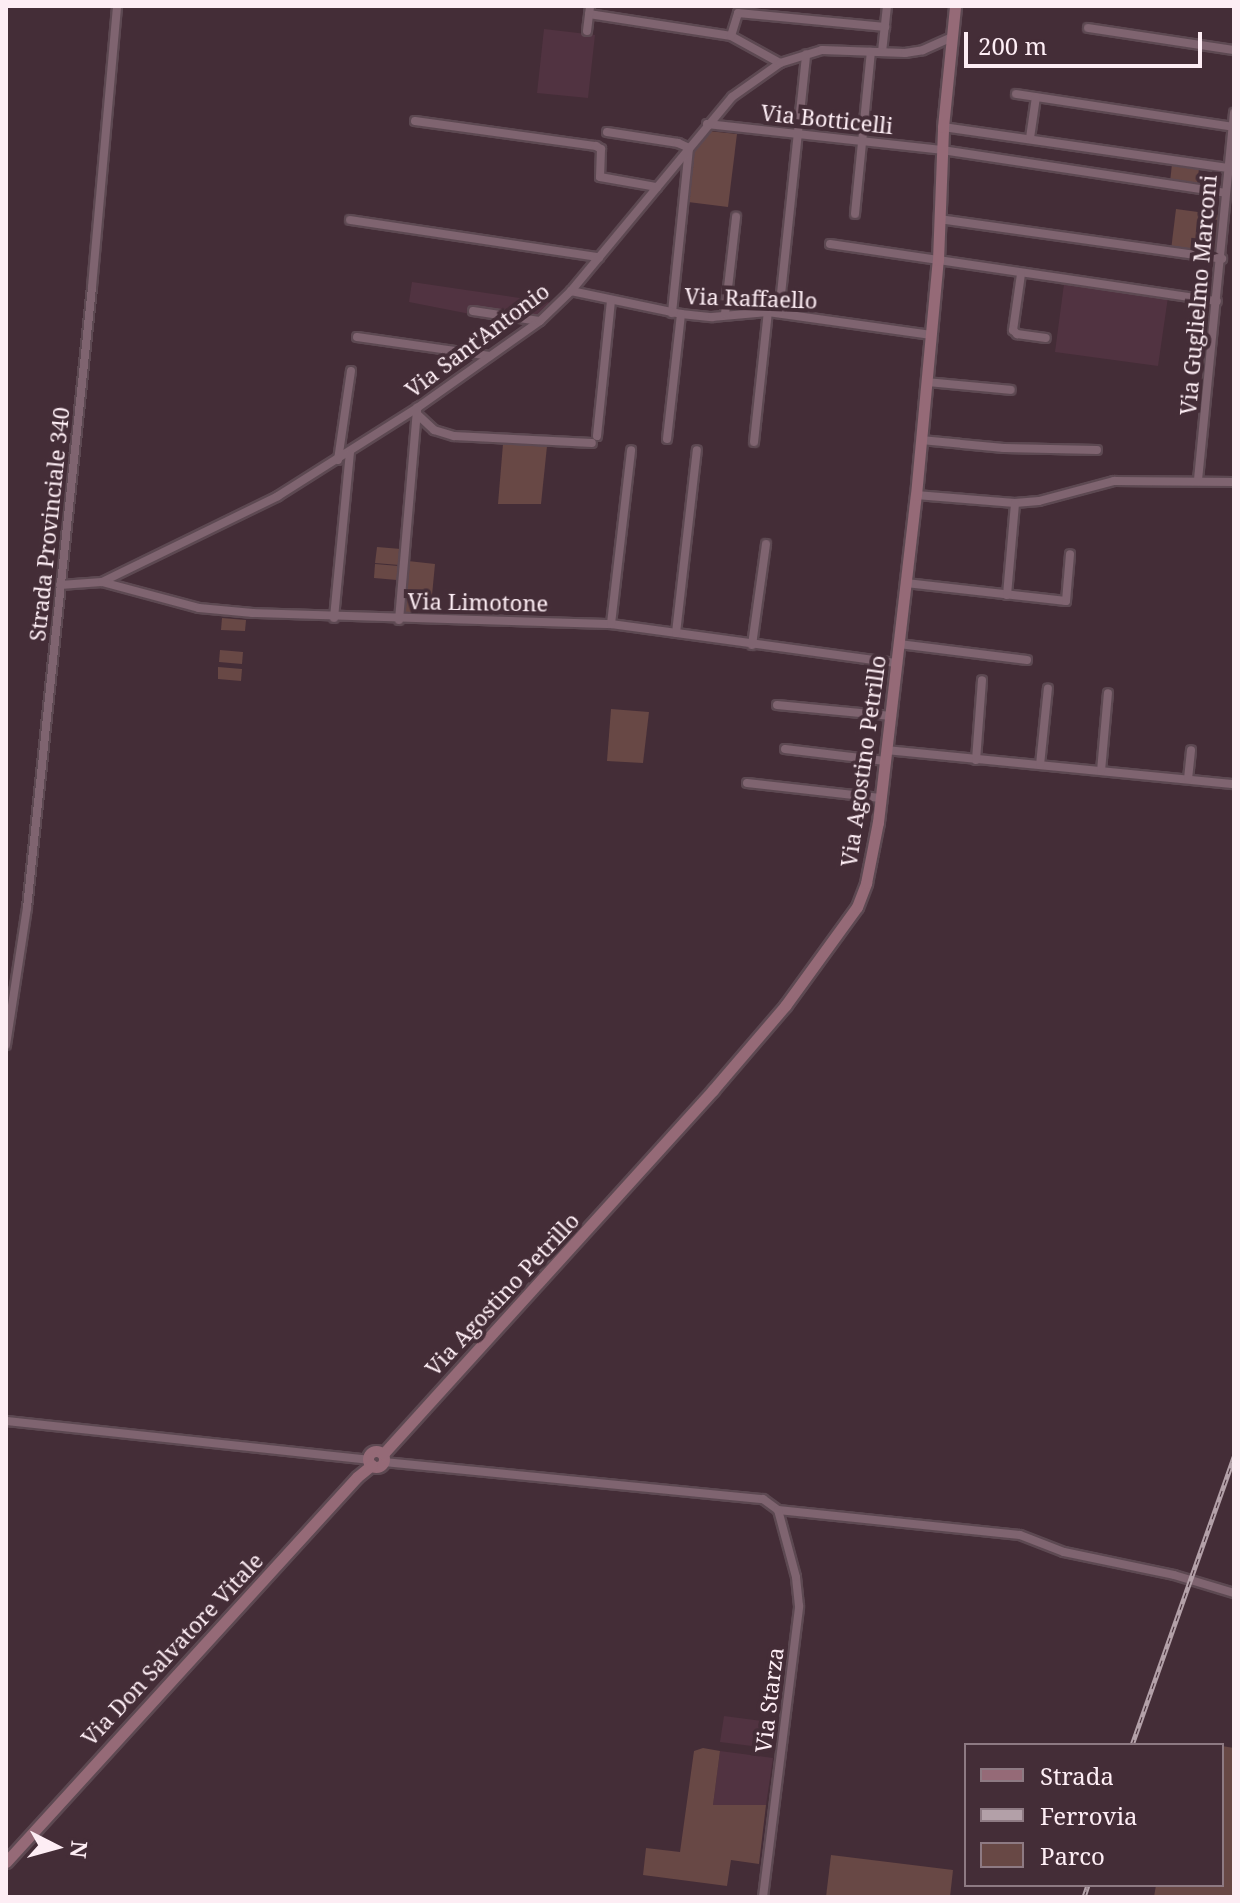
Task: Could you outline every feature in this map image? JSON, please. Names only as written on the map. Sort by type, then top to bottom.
[{"type":"street","name":"Strada Provinciale 340","points":[[6,1045],[27,908],[92,287],[117,6]]},
{"type":"street","points":[[882,52],[887,6]]},
{"type":"street","name":"Via Agostino Petrillo","points":[[391,1444],[636,1178],[785,1006],[857,907],[866,883],[880,798],[916,495],[938,260],[943,127],[955,6]]},
{"type":"street","points":[[587,31],[590,10],[731,36],[780,63]]},
{"type":"street","points":[[731,36],[738,13],[885,27]]},
{"type":"street","points":[[1088,28],[1234,50]]},
{"type":"street","name":"Via Sant'Antonio","points":[[102,582],[278,496],[418,412],[540,321],[571,291],[732,97],[780,63],[822,50],[923,50],[952,37]]},
{"type":"street","points":[[855,214],[871,52]]},
{"type":"street","points":[[779,313],[806,54]]},
{"type":"street","points":[[1016,94],[1233,122]]},
{"type":"street","points":[[1030,138],[1036,97]]},
{"type":"street","name":"Via Guglielmo Marconi","points":[[1198,480],[1234,113]]},
{"type":"street","points":[[415,121],[596,146],[601,149],[600,177],[657,187]]},
{"type":"street","name":"Via Botticelli","points":[[707,124],[1229,187]]},
{"type":"street","points":[[943,127],[1228,168]]},
{"type":"street","points":[[607,132],[689,148],[667,439]]},
{"type":"street","points":[[725,314],[736,217]]},
{"type":"street","points":[[939,219],[1222,259]]},
{"type":"street","points":[[350,220],[599,257]]},
{"type":"street","points":[[1224,226],[1234,228]]},
{"type":"street","points":[[830,244],[1217,301]]},
{"type":"street","points":[[1021,274],[1013,330],[1017,334],[1046,338]]},
{"type":"street","name":"Via Raffaello","points":[[571,291],[676,314],[768,312],[931,335]]},
{"type":"street","points":[[418,412],[434,430],[454,436],[595,440],[611,300]]},
{"type":"street","points":[[473,311],[540,321]]},
{"type":"street","points":[[754,442],[768,312]]},
{"type":"street","points":[[357,337],[490,356]]},
{"type":"street","points":[[338,460],[351,371]]},
{"type":"street","points":[[927,382],[1011,390]]},
{"type":"street","points":[[399,620],[418,412]]},
{"type":"street","points":[[921,440],[1004,448],[1097,450]]},
{"type":"street","points":[[611,624],[631,450]]},
{"type":"street","points":[[676,633],[697,450]]},
{"type":"street","points":[[334,618],[350,453]]},
{"type":"street","points":[[916,495],[1015,503],[1039,501],[1114,481],[1234,482]]},
{"type":"street","points":[[1007,595],[1015,503]]},
{"type":"street","points":[[752,645],[766,544]]},
{"type":"street","points":[[906,583],[1066,601],[1070,554]]},
{"type":"street","name":"Via Limotone","points":[[60,585],[102,582],[199,608],[334,618],[611,624],[897,663]]},
{"type":"street","points":[[899,644],[1027,660]]},
{"type":"street","points":[[976,760],[982,680]]},
{"type":"street","points":[[1040,765],[1048,688]]},
{"type":"street","points":[[1101,771],[1108,693]]},
{"type":"street","points":[[777,705],[891,716]]},
{"type":"street","points":[[785,749],[976,760],[1234,784]]},
{"type":"street","points":[[1188,779],[1191,750]]},
{"type":"street","points":[[747,783],[880,798]]},
{"type":"street","points":[[6,1421],[763,1499],[778,1510],[1020,1535],[1064,1552],[1174,1575],[1234,1593]]},
{"type":"street","name":"Via Don Salvatore Vitale","points":[[6,1862],[357,1477],[391,1444]]},
{"type":"street","name":"Via Starza","points":[[763,1897],[799,1606],[796,1577],[778,1510]]},
{"type":"shaded area","points":[[544,29],[595,35],[588,98],[537,93]]},
{"type":"shaded area","points":[[412,282],[553,303],[538,317],[471,309],[470,314],[409,302]]},
{"type":"shaded area","points":[[1064,284],[1168,297],[1158,366],[1055,352]]},
{"type":"shaded area","points":[[724,1716],[778,1723],[775,1749],[720,1742]]},
{"type":"shaded area","points":[[720,1751],[773,1758],[766,1805],[724,1808],[713,1805]]},
{"type":"green space","points":[[708,131],[737,134],[728,207],[688,202],[694,148]]},
{"type":"green space","points":[[1172,164],[1199,168],[1197,186],[1170,182]]},
{"type":"green space","points":[[1176,209],[1220,215],[1217,257],[1171,250]]},
{"type":"green space","points":[[503,444],[547,446],[541,504],[498,504]]},
{"type":"green space","points":[[377,547],[401,549],[399,565],[375,563]]},
{"type":"green space","points":[[408,561],[435,564],[430,616],[403,613]]},
{"type":"green space","points":[[375,564],[399,566],[397,580],[374,578]]},
{"type":"green space","points":[[222,618],[246,620],[245,631],[221,630]]},
{"type":"green space","points":[[220,650],[243,652],[242,664],[219,662]]},
{"type":"green space","points":[[218,667],[242,669],[241,681],[218,679]]},
{"type":"green space","points":[[611,709],[649,712],[643,763],[607,761]]},
{"type":"green space","points":[[1224,1746],[1234,1748],[1234,1897],[1154,1897],[1156,1887],[1224,1887]]},
{"type":"green space","points":[[703,1748],[720,1751],[713,1805],[766,1805],[759,1864],[731,1860],[727,1886],[643,1875],[646,1848],[680,1852],[694,1751]]},
{"type":"green space","points":[[831,1855],[953,1870],[950,1897],[826,1897]]},
{"type":"railway","points":[[1133,1743],[1234,1457]]},
{"type":"railway","points":[[1084,1897],[1087,1887]]}]
